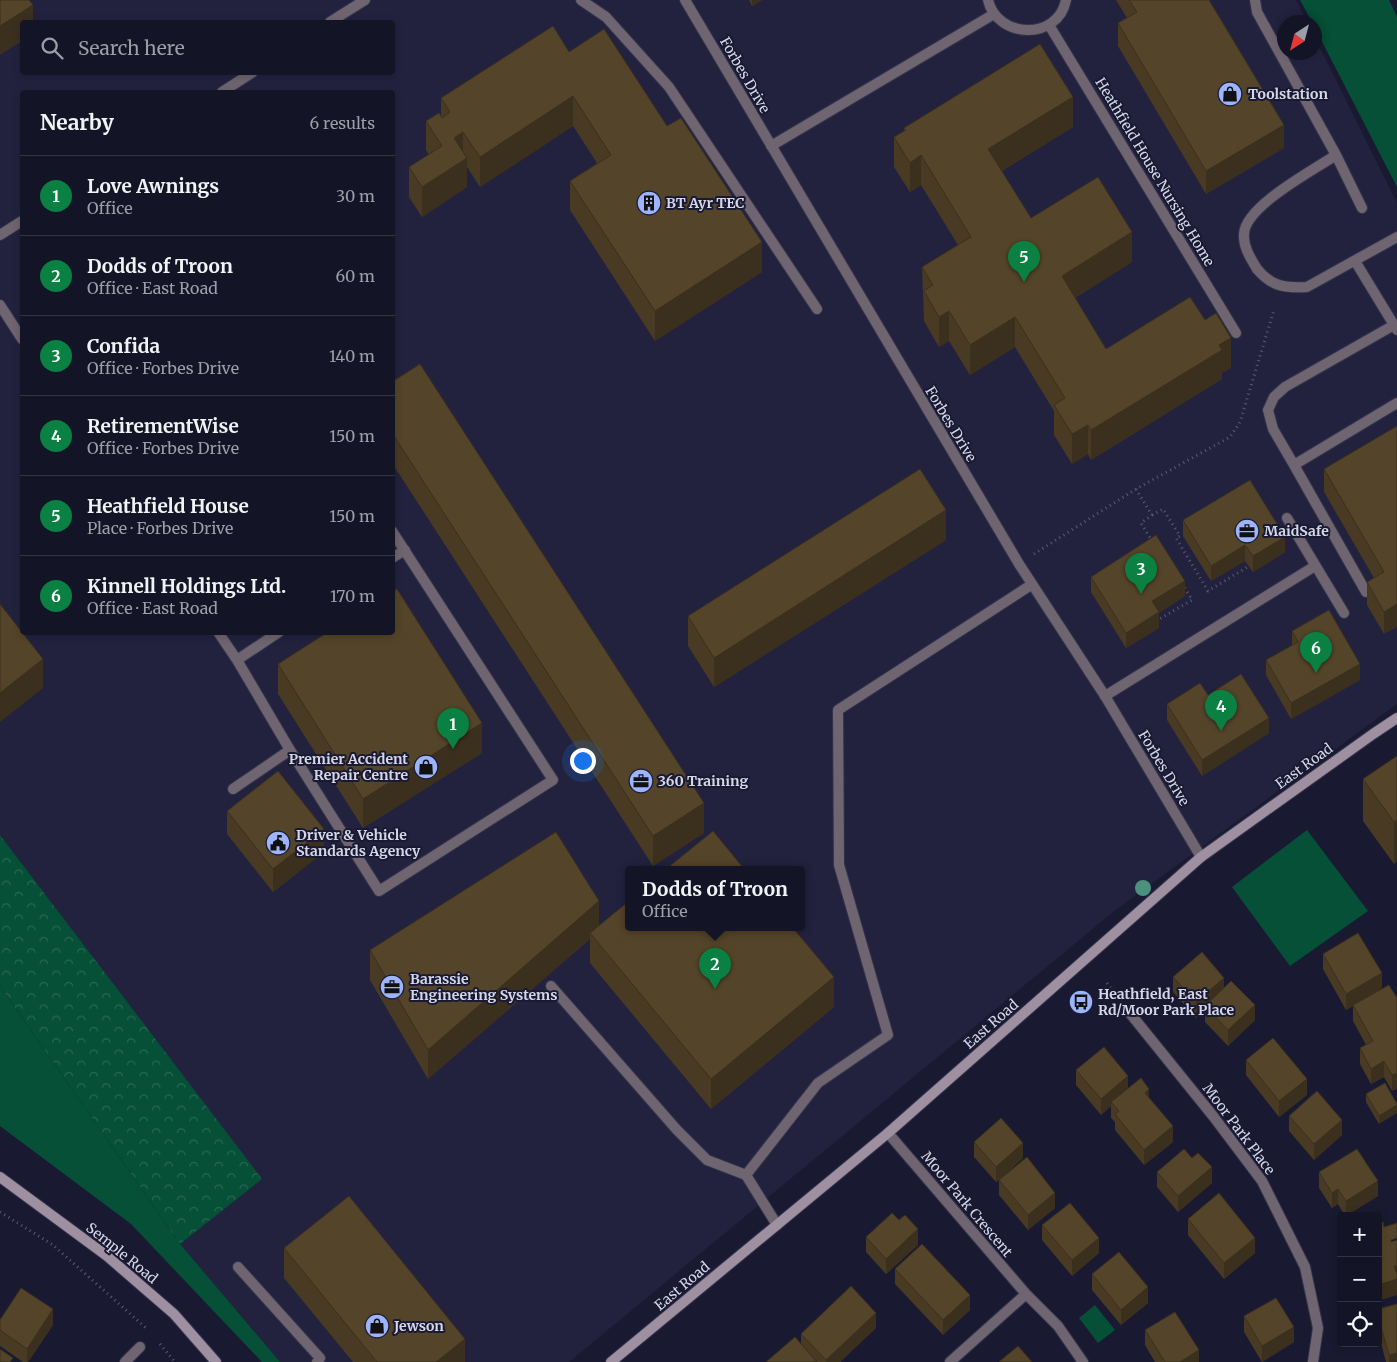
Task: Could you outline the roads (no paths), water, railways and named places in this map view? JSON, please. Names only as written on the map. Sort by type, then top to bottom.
[{"type":"street","points":[[333,20],[365,0]]},
{"type":"street","points":[[582,0],[606,17],[669,87],[816,309]]},
{"type":"street","name":"Forbes Drive","points":[[685,0],[1031,584],[1105,696],[1201,858]]},
{"type":"street","points":[[988,0],[994,14],[1002,23],[1014,29],[1026,31],[1038,30],[1049,24],[1059,16],[1066,0]]},
{"type":"street","points":[[1255,0],[1257,12],[1336,155],[1362,208]]},
{"type":"street","points":[[771,146],[994,14]]},
{"type":"street","name":"Heathfield House Nursing Home","points":[[1049,24],[1236,333]]},
{"type":"street","points":[[225,90],[248,75]]},
{"type":"street","points":[[1336,155],[1268,199],[1252,216],[1244,233],[1247,253],[1266,280],[1277,285],[1292,288],[1307,287],[1397,237]]},
{"type":"street","points":[[0,235],[20,222]]},
{"type":"street","points":[[1355,261],[1396,328],[1285,387],[1274,397],[1268,410],[1273,428],[1366,592]]},
{"type":"street","points":[[0,305],[20,336]]},
{"type":"street","points":[[1294,465],[1397,403]]},
{"type":"street","points":[[1287,518],[1344,613]]},
{"type":"street","points":[[220,635],[379,891],[554,780],[395,535]]},
{"type":"street","points":[[395,556],[405,550]]},
{"type":"street","points":[[1105,696],[1315,566]]},
{"type":"street","points":[[746,1175],[818,1084],[888,1035],[839,865],[838,710],[1031,584]]},
{"type":"street","points":[[237,660],[274,635]]},
{"type":"street","name":"East Road","points":[[612,1362],[888,1133],[1201,858],[1397,718]]},
{"type":"street","points":[[233,789],[290,750]]},
{"type":"street","points":[[551,986],[677,1130],[707,1160],[746,1175],[777,1224]]},
{"type":"street","name":"Moor Park Place","points":[[1129,1012],[1213,1116],[1262,1181],[1306,1267],[1318,1328],[1313,1362]]},
{"type":"street","name":"Moor Park Crescent","points":[[888,1133],[1026,1294],[1058,1326],[1083,1362]]},
{"type":"street","name":"Semple Road","points":[[0,1177],[115,1263],[174,1314],[216,1362]]},
{"type":"street","points":[[238,1266],[320,1358],[317,1362]]},
{"type":"street","points":[[950,1362],[1026,1294]]},
{"type":"street","points":[[125,1362],[140,1348]]},
{"type":"place","name":"Toolstation","points":[[1230,94]]},
{"type":"place","name":"BT Ayr TEC","points":[[649,203]]},
{"type":"place","name":"Heathfield House","points":[[1024,282]]},
{"type":"place","name":"MaidSafe","points":[[1247,531]]},
{"type":"place","name":"Confida","points":[[1141,594]]},
{"type":"place","name":"Kinnell Holdings Ltd.","points":[[1316,673]]},
{"type":"place","name":"RetirementWise","points":[[1221,731]]},
{"type":"place","name":"Love Awnings","points":[[453,749]]},
{"type":"place","name":"Premier Accident Repair Centre","points":[[426,767]]},
{"type":"place","name":"360 Training","points":[[641,781]]},
{"type":"place","name":"Driver & Vehicle Standards Agency","points":[[278,843]]},
{"type":"place","name":"Barassie Engineering Systems","points":[[392,987]]},
{"type":"place","name":"Dodds of Troon","points":[[715,989]]},
{"type":"place","name":"Heathfield, East Rd/Moor Park Place","points":[[1081,1002]]},
{"type":"place","name":"Jewson","points":[[377,1326]]}]
